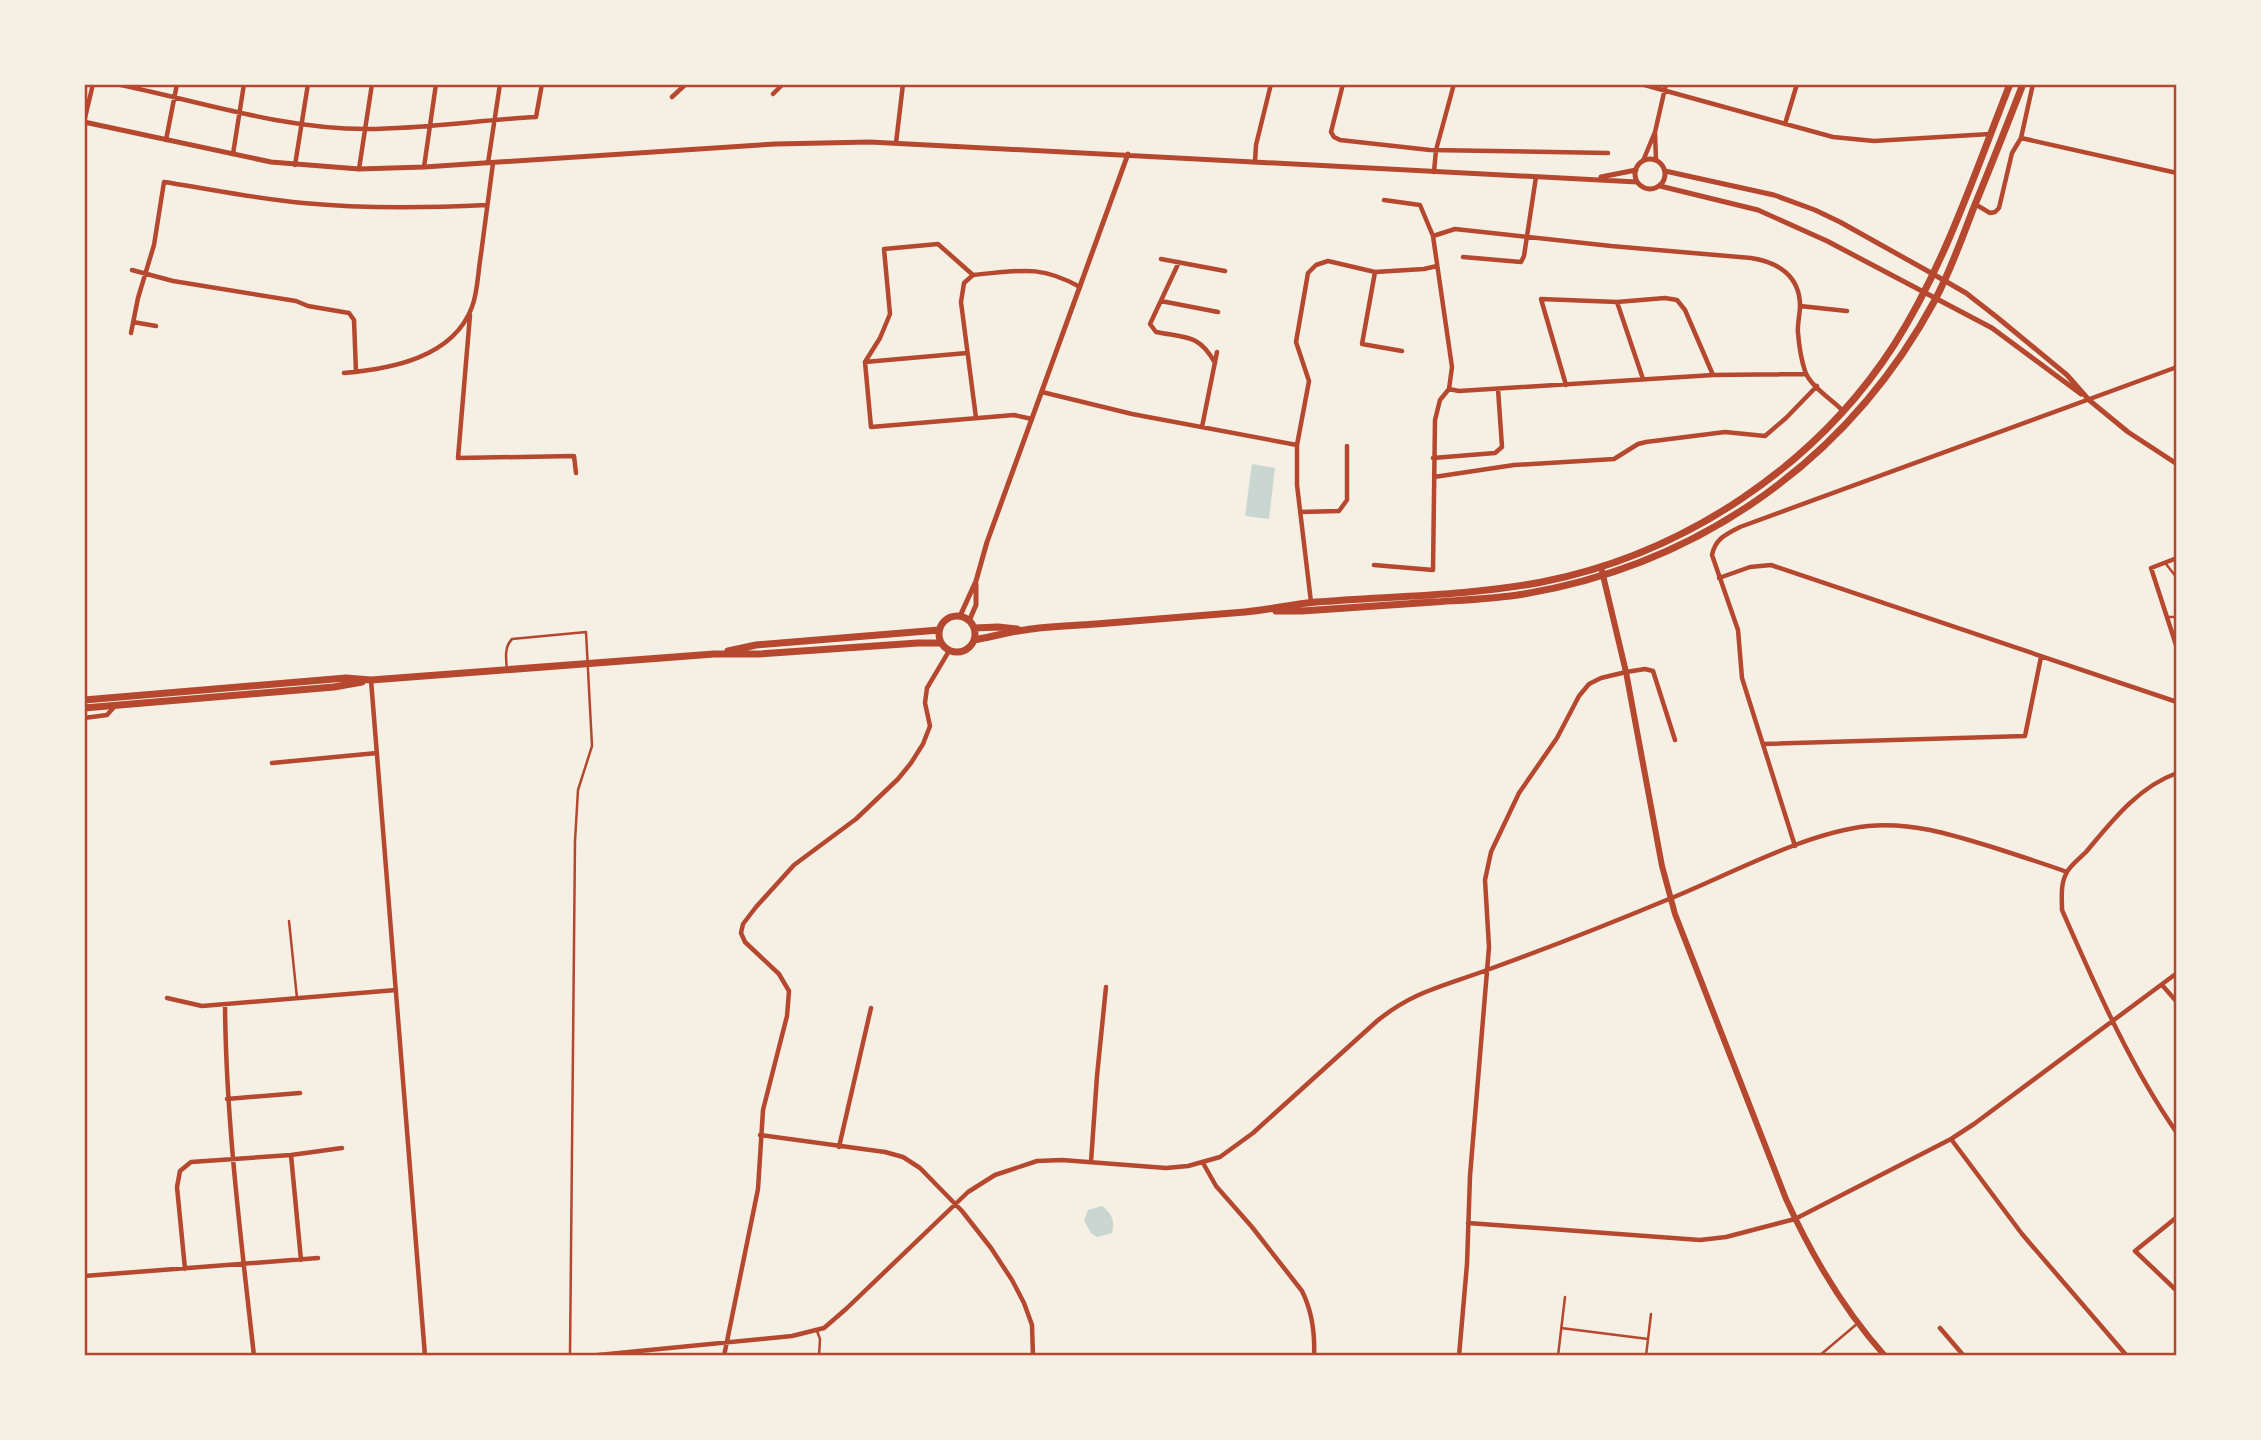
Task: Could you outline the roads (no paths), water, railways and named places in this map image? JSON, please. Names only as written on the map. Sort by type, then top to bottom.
[{"type":"main road","points":[[1251,611],[1302,611],[1500,597],[1539,591],[1603,571],[1679,535],[1735,502],[1791,461],[1843,410],[1893,346],[1933,274],[2010,84]]},
{"type":"main road","points":[[1024,630],[972,625],[960,616],[947,619],[939,630],[941,643],[949,651],[961,652],[974,640],[1024,630],[1251,611],[1312,603],[1499,589],[1644,561],[1693,538],[1754,503],[1803,466],[1848,423],[1908,346],[1944,281],[2023,84]]},
{"type":"main road","points":[[1603,571],[1626,672],[1660,854],[1688,953],[1795,1219],[1840,1299],[1885,1356]]},
{"type":"main road","points":[[972,625],[974,640]]},
{"type":"main road","points":[[714,654],[756,645],[939,630]]},
{"type":"main road","points":[[84,699],[346,678],[370,680],[714,654],[759,654],[941,643]]},
{"type":"main road","points":[[84,708],[347,686],[370,680]]},
{"type":"street","points":[[93,84],[84,122],[233,155],[359,169],[775,144],[896,143],[1594,179],[1637,183],[1651,190],[1660,186],[1665,177],[1662,164],[1650,159],[1643,161]]},
{"type":"street","points":[[116,84],[175,96],[239,114],[302,124],[365,129],[536,117],[542,84]]},
{"type":"street","points":[[166,140],[177,84]]},
{"type":"street","points":[[233,155],[244,84]]},
{"type":"street","points":[[295,164],[308,84]]},
{"type":"street","points":[[359,169],[372,84]]},
{"type":"street","points":[[424,167],[436,84]]},
{"type":"street","points":[[344,373],[391,367],[432,350],[459,328],[470,310],[475,295],[487,205],[500,84]]},
{"type":"street","points":[[672,97],[686,84]]},
{"type":"street","points":[[773,94],[783,84]]},
{"type":"street","points":[[896,143],[904,84]]},
{"type":"street","points":[[1255,162],[1256,145],[1271,84]]},
{"type":"street","points":[[1343,84],[1331,132],[1334,137],[1348,142],[1436,150],[1608,153]]},
{"type":"street","points":[[1434,172],[1436,150],[1454,84]]},
{"type":"street","points":[[1642,84],[1665,87],[1833,137],[1874,141],[1990,134]]},
{"type":"street","points":[[1785,124],[1797,84]]},
{"type":"street","points":[[1975,204],[1990,213],[2000,208],[2012,153],[2021,138],[2034,84]]},
{"type":"street","points":[[1594,179],[1636,170],[1643,161],[1655,132],[1665,87]]},
{"type":"street","points":[[1655,132],[1656,160]]},
{"type":"street","points":[[2021,138],[2177,173]]},
{"type":"street","points":[[960,616],[976,581],[986,542],[1128,155]]},
{"type":"street","points":[[1636,170],[1637,183]]},
{"type":"street","points":[[1665,171],[1774,195],[1840,222],[1975,300],[2067,375],[2089,400]]},
{"type":"street","points":[[1463,257],[1521,262],[1536,177]]},
{"type":"street","points":[[131,334],[154,245],[164,182],[333,206],[384,208],[487,205]]},
{"type":"street","points":[[1660,186],[1758,210],[1827,241],[1992,328],[2128,432],[2177,464]]},
{"type":"street","points":[[1374,565],[1433,570],[1435,420],[1440,400],[1449,389],[1451,367],[1433,236],[1420,205],[1384,201]]},
{"type":"street","points":[[1433,236],[1455,229],[1767,260],[1782,267],[1794,281],[1800,306],[1798,332],[1806,374],[1843,410]]},
{"type":"street","points":[[973,275],[938,244],[884,249],[890,314],[880,338],[865,362],[871,427],[1019,415],[1032,419]]},
{"type":"street","points":[[1161,259],[1225,271]]},
{"type":"street","points":[[1312,603],[1297,485],[1297,445],[1309,381],[1296,342],[1308,273],[1316,265],[1328,261],[1375,272],[1437,266]]},
{"type":"street","points":[[1179,262],[1150,324],[1156,332],[1199,341],[1214,363]]},
{"type":"street","points":[[132,270],[173,281],[349,313],[354,320],[356,372]]},
{"type":"street","points":[[976,418],[961,302],[964,283],[973,275],[1032,270],[1061,276],[1080,288]]},
{"type":"street","points":[[1375,272],[1363,344],[1402,351]]},
{"type":"street","points":[[1566,385],[1541,299],[1617,302],[1665,298],[1677,300],[1685,310],[1713,375]]},
{"type":"street","points":[[1161,301],[1218,312]]},
{"type":"street","points":[[1617,302],[1643,379]]},
{"type":"street","points":[[1800,306],[1847,311]]},
{"type":"street","points":[[470,310],[458,458],[574,456],[576,473]]},
{"type":"street","points":[[133,322],[156,326]]},
{"type":"street","points":[[1202,427],[1217,352]]},
{"type":"street","points":[[865,362],[967,353]]},
{"type":"street","points":[[1795,846],[1742,678],[1738,630],[1712,555],[1714,545],[1724,535],[1740,527],[2177,367]]},
{"type":"street","points":[[1449,389],[1498,389],[1713,375],[1806,374]]},
{"type":"street","points":[[1434,477],[1514,465],[1614,459],[1638,444],[1711,433],[1765,436],[1787,418],[1817,386]]},
{"type":"street","points":[[1433,458],[1495,453],[1502,447],[1498,389]]},
{"type":"street","points":[[1042,392],[1132,414],[1297,445]]},
{"type":"street","points":[[1300,512],[1339,511],[1347,500],[1347,446]]},
{"type":"street","points":[[2177,558],[2151,568],[2177,648]]},
{"type":"street","points":[[1719,578],[1750,567],[1771,565],[2177,702]]},
{"type":"street","points":[[972,625],[976,605],[976,581]]},
{"type":"street","points":[[724,1356],[758,1189],[760,1135],[766,1098],[787,1016],[789,991],[779,974],[745,942],[741,933],[743,925],[794,865],[856,819],[898,779],[923,744],[930,720],[925,703],[927,688],[949,651]]},
{"type":"street","points":[[1763,744],[2025,736],[2041,657]]},
{"type":"street","points":[[1459,1356],[1489,947],[1485,880],[1491,852],[1525,783],[1557,738],[1579,696],[1589,684],[1626,672],[1648,669],[1653,671],[1675,740]]},
{"type":"street","points":[[370,680],[425,1356]]},
{"type":"street","points":[[84,718],[107,715],[115,706]]},
{"type":"street","points":[[272,763],[377,753]]},
{"type":"street","points":[[2177,773],[2147,789],[2120,812],[2067,872],[2061,891],[2062,910],[2112,1021],[2148,1090],[2177,1133]]},
{"type":"street","points":[[588,1356],[792,1336],[817,1331],[846,1309],[955,1204],[995,1175],[1037,1161],[1166,1168],[1203,1163],[1220,1157],[1253,1133],[1394,1007],[1419,993],[1487,970],[1671,899],[1795,846],[1835,832],[1868,826],[1912,826],[1938,830],[2067,872]]},
{"type":"street","points":[[1468,1223],[1700,1240],[1726,1237],[1795,1219],[1951,1139],[2177,974]]},
{"type":"street","points":[[2162,985],[2177,1002]]},
{"type":"street","points":[[1091,1162],[1106,987]]},
{"type":"street","points":[[167,998],[195,1006],[225,1005],[396,990]]},
{"type":"street","points":[[225,1005],[228,1099],[240,1248],[254,1356]]},
{"type":"street","points":[[839,1147],[871,1008]]},
{"type":"street","points":[[228,1099],[300,1093]]},
{"type":"street","points":[[760,1135],[885,1152],[903,1157],[920,1168],[955,1204],[991,1248],[1012,1280],[1032,1325],[1033,1356]]},
{"type":"street","points":[[1951,1139],[2022,1234],[2127,1356]]},
{"type":"street","points":[[185,1269],[177,1187],[180,1171],[191,1162],[291,1156],[342,1148]]},
{"type":"street","points":[[291,1156],[301,1260]]},
{"type":"street","points":[[1203,1163],[1216,1186],[1302,1291],[1312,1323],[1314,1356]]},
{"type":"street","points":[[2177,1217],[2135,1251],[2177,1291]]},
{"type":"street","points":[[84,1276],[318,1258]]},
{"type":"street","points":[[1940,1328],[1964,1356]]},
{"type":"lane","points":[[2164,562],[2177,578]]},
{"type":"lane","points":[[2167,617],[2177,617]]},
{"type":"lane","points":[[507,670],[506,652],[512,639],[586,632],[592,746],[578,790],[575,864],[570,1356]]},
{"type":"lane","points":[[289,921],[297,998]]},
{"type":"lane","points":[[1558,1356],[1565,1297]]},
{"type":"lane","points":[[1646,1356],[1651,1314]]},
{"type":"lane","points":[[1819,1356],[1858,1323]]},
{"type":"lane","points":[[1561,1328],[1648,1339]]},
{"type":"lane","points":[[817,1331],[820,1339],[819,1356]]}]
